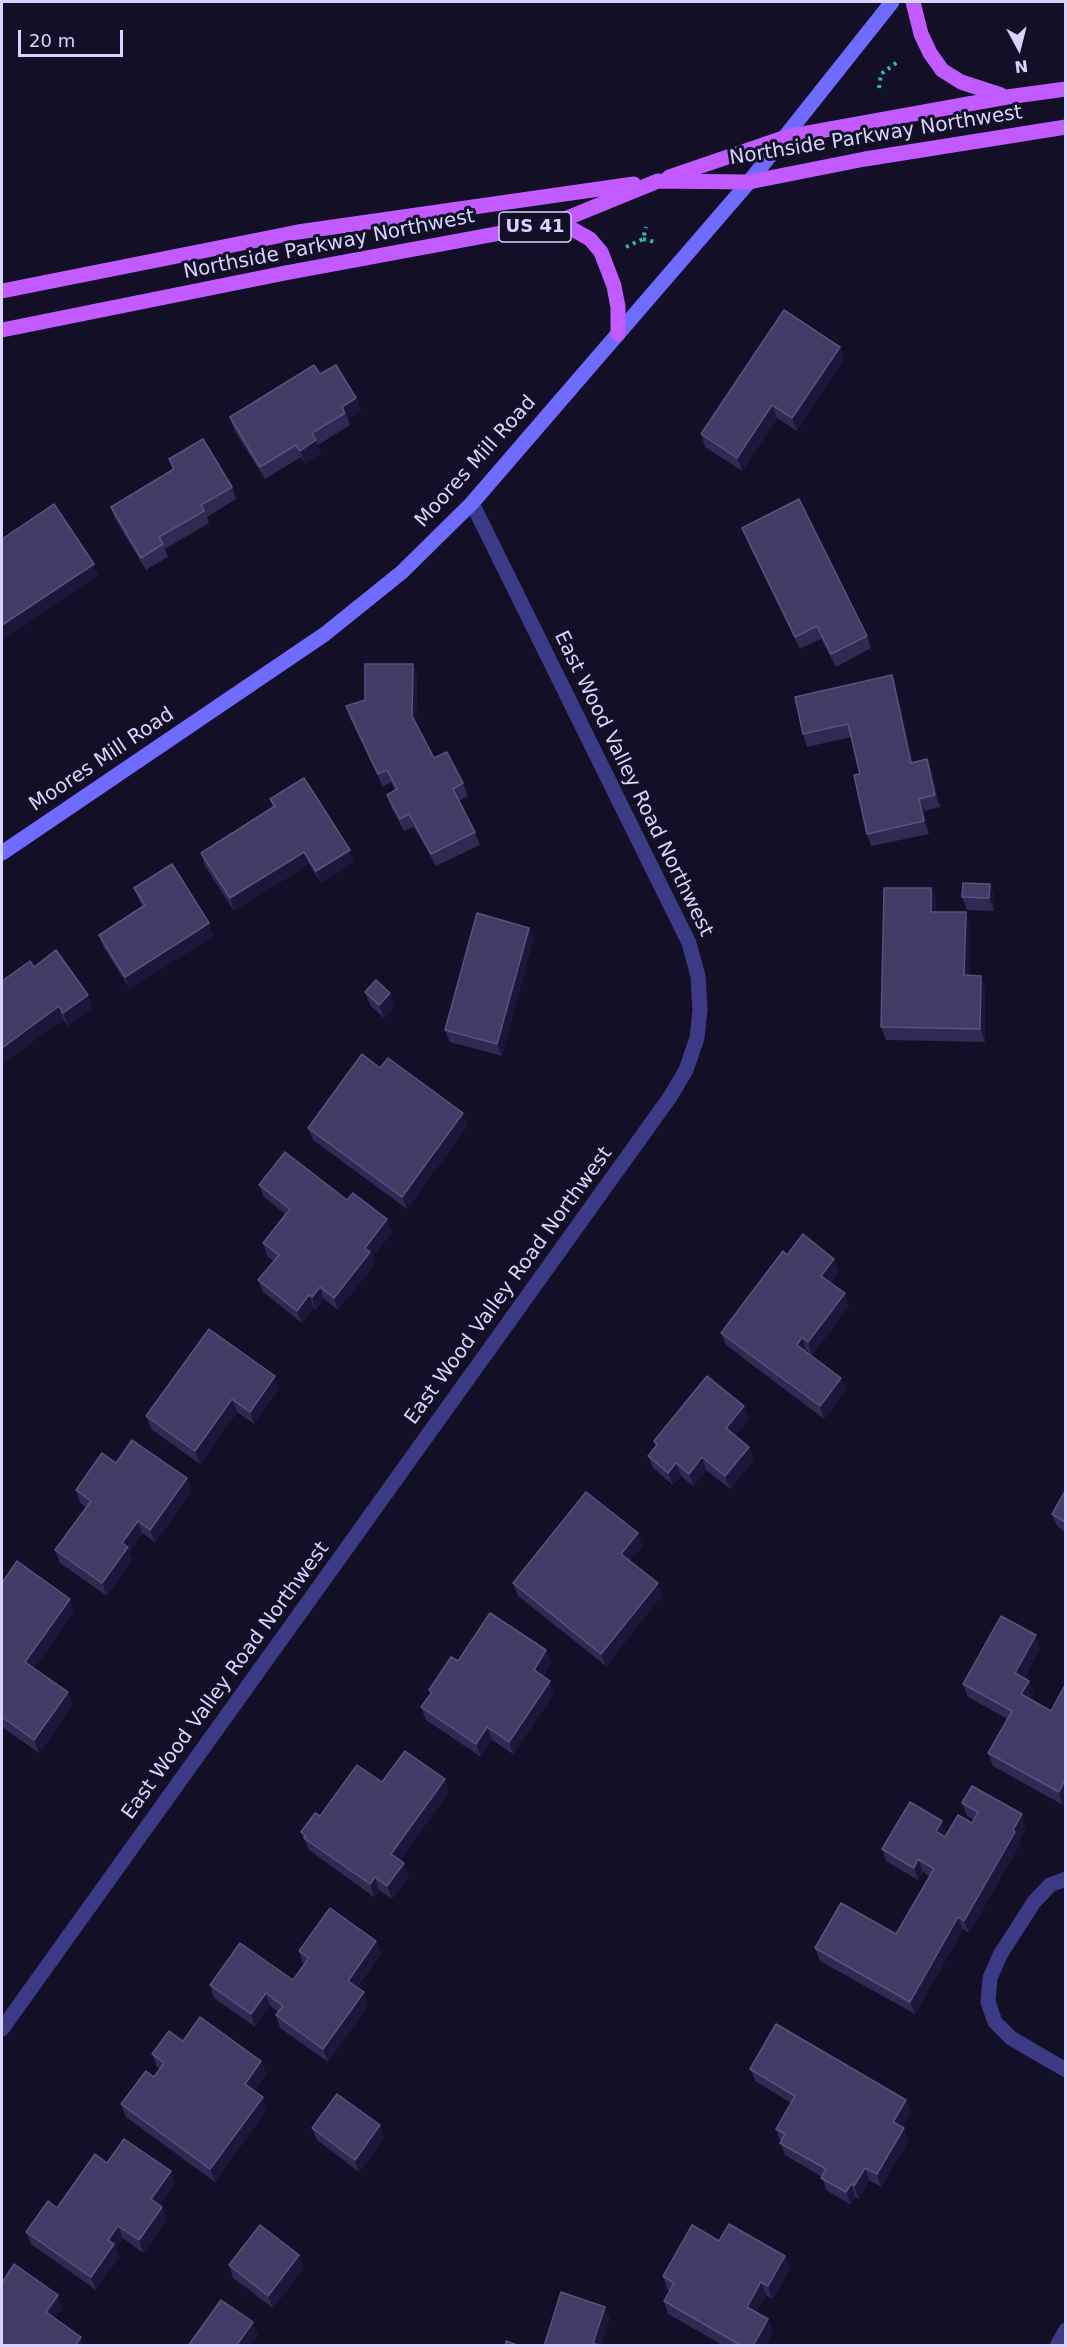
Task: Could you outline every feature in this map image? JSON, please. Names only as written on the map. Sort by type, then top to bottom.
[{"type":"main road","points":[[913,2],[921,34],[942,70],[982,91],[1007,97]]},
{"type":"main road","name":"Northside Parkway Northwest","points":[[2,330],[285,273],[555,223],[658,181],[786,137],[1007,97],[1065,89]]},
{"type":"main road","name":"Northside Parkway Northwest","points":[[2,291],[298,232],[658,181],[749,182],[865,159],[1065,127]]},
{"type":"main road","points":[[555,223],[590,239],[601,252],[614,286],[618,307],[618,334]]},
{"type":"street","name":"Moores Mill Road","points":[[2,853],[325,634],[402,572],[472,503],[749,182],[892,2]]},
{"type":"street","name":"East Wood Valley Road Northwest","points":[[2,2029],[670,1097],[686,1070],[697,1038],[700,1010],[698,976],[689,944],[472,503]]},
{"type":"street","points":[[1065,1879],[1050,1885],[1034,1902],[999,1955],[990,1978],[988,2002],[995,2022],[1011,2038],[1065,2070]]},
{"type":"street","points":[[1057,2346],[1065,2330]]},
{"type":"path","points":[[874,73],[881,74],[899,61]]},
{"type":"path","points":[[879,88],[881,74]]},
{"type":"path","points":[[643,239],[646,227]]},
{"type":"path","points":[[620,250],[643,239],[655,242]]},
{"type":"building","points":[[784,310],[840,347],[792,418],[772,405],[737,458],[701,434]]},
{"type":"building","points":[[314,365],[320,374],[336,365],[356,398],[342,407],[345,413],[312,433],[316,440],[300,451],[296,445],[260,467],[230,417]]},
{"type":"building","points":[[203,439],[232,487],[201,505],[204,511],[159,537],[163,544],[141,558],[111,507],[174,469],[169,459]]},
{"type":"building","points":[[799,499],[867,636],[831,654],[817,626],[795,637],[742,528]]},
{"type":"building","points":[[54,504],[94,564],[2,625],[2,539]]},
{"type":"building","points":[[365,664],[413,664],[412,716],[434,758],[447,752],[463,783],[453,789],[475,832],[431,854],[409,814],[400,819],[387,795],[397,789],[387,770],[378,774],[346,706],[365,700]]},
{"type":"building","points":[[892,675],[911,763],[927,759],[935,795],[919,799],[924,821],[867,834],[854,775],[860,774],[848,724],[803,734],[795,697]]},
{"type":"building","points":[[304,778],[350,850],[316,871],[304,852],[230,898],[201,853],[275,806],[270,799]]},
{"type":"building","points":[[172,864],[209,923],[125,977],[99,935],[145,905],[134,888]]},
{"type":"building","points":[[963,883],[990,884],[989,898],[962,897]]},
{"type":"building","points":[[884,888],[931,888],[931,912],[966,912],[964,975],[981,976],[980,1029],[881,1027]]},
{"type":"building","points":[[477,913],[529,928],[497,1044],[445,1030]]},
{"type":"building","points":[[56,950],[88,995],[63,1013],[59,1006],[2,1048],[2,981],[30,961],[34,967]]},
{"type":"building","points":[[376,980],[390,993],[379,1005],[365,992]]},
{"type":"building","points":[[362,1054],[380,1068],[388,1058],[463,1113],[402,1197],[308,1128]]},
{"type":"building","points":[[285,1152],[347,1200],[353,1193],[387,1219],[365,1248],[370,1252],[334,1298],[320,1287],[312,1297],[309,1295],[297,1311],[258,1280],[279,1255],[263,1243],[290,1209],[259,1185]]},
{"type":"building","points":[[803,1234],[834,1259],[821,1276],[845,1293],[808,1342],[802,1337],[797,1345],[841,1378],[820,1406],[721,1333],[783,1251],[787,1255]]},
{"type":"building","points":[[209,1329],[275,1376],[250,1412],[232,1399],[195,1451],[146,1416]]},
{"type":"building","points":[[707,1376],[744,1406],[726,1428],[749,1447],[725,1476],[702,1457],[689,1474],[676,1463],[668,1473],[648,1456],[657,1445],[654,1441]]},
{"type":"building","points":[[132,1440],[187,1478],[150,1530],[138,1521],[122,1543],[128,1547],[102,1583],[55,1550],[91,1501],[76,1490],[102,1453],[116,1463]]},
{"type":"building","points":[[1065,1491],[1065,1522],[1052,1514]]},
{"type":"building","points":[[586,1492],[638,1533],[621,1554],[658,1583],[601,1654],[513,1583]]},
{"type":"building","points":[[17,1561],[70,1599],[25,1662],[68,1692],[34,1740],[2,1717],[2,1583]]},
{"type":"building","points":[[490,1613],[546,1650],[534,1670],[550,1681],[509,1742],[487,1727],[476,1744],[421,1707],[432,1692],[429,1690],[451,1657],[458,1661]]},
{"type":"building","points":[[1001,1616],[1036,1635],[1015,1673],[1029,1681],[1021,1694],[1051,1711],[1065,1685],[1065,1780],[1059,1792],[988,1753],[1012,1711],[963,1684]]},
{"type":"building","points":[[405,1751],[445,1779],[391,1854],[404,1863],[387,1886],[375,1877],[370,1884],[304,1838],[306,1836],[301,1832],[315,1813],[320,1816],[357,1765],[382,1782]]},
{"type":"building","points":[[972,1786],[1022,1814],[1013,1830],[1015,1832],[964,1921],[958,1917],[910,2002],[815,1948],[841,1903],[896,1934],[934,1869],[918,1859],[914,1868],[882,1849],[910,1802],[942,1821],[936,1831],[945,1837],[958,1815],[972,1823],[978,1812],[962,1803]]},
{"type":"building","points":[[330,1908],[376,1941],[348,1981],[364,1992],[323,2049],[276,2015],[283,2006],[266,1993],[251,2014],[210,1985],[240,1943],[293,1980],[309,1958],[299,1951]]},
{"type":"building","points":[[200,2017],[261,2061],[245,2084],[263,2097],[210,2169],[121,2104],[146,2071],[154,2077],[164,2063],[152,2054],[169,2031],[183,2041]]},
{"type":"building","points":[[776,2024],[906,2100],[893,2122],[904,2128],[877,2174],[865,2168],[854,2186],[851,2184],[846,2192],[821,2178],[826,2169],[780,2143],[785,2134],[776,2129],[795,2096],[750,2069]]},
{"type":"building","points":[[337,2094],[380,2125],[355,2160],[312,2128]]},
{"type":"building","points":[[124,2139],[171,2171],[151,2199],[162,2207],[139,2240],[118,2226],[108,2240],[114,2244],[91,2277],[26,2232],[48,2201],[57,2208],[95,2154],[107,2163]]},
{"type":"building","points":[[729,2224],[785,2256],[768,2286],[761,2282],[747,2307],[768,2319],[753,2346],[742,2346],[664,2301],[674,2283],[663,2276],[692,2225],[719,2241]]},
{"type":"building","points":[[260,2225],[299,2255],[268,2296],[229,2265]]},
{"type":"building","points":[[14,2264],[58,2295],[46,2312],[81,2337],[75,2346],[2,2346],[2,2283]]},
{"type":"building","points":[[561,2292],[605,2307],[593,2343],[600,2346],[544,2346]]},
{"type":"building","points":[[221,2300],[253,2322],[236,2346],[188,2346]]},
{"type":"building","points":[[506,2341],[520,2346],[505,2346]]}]
